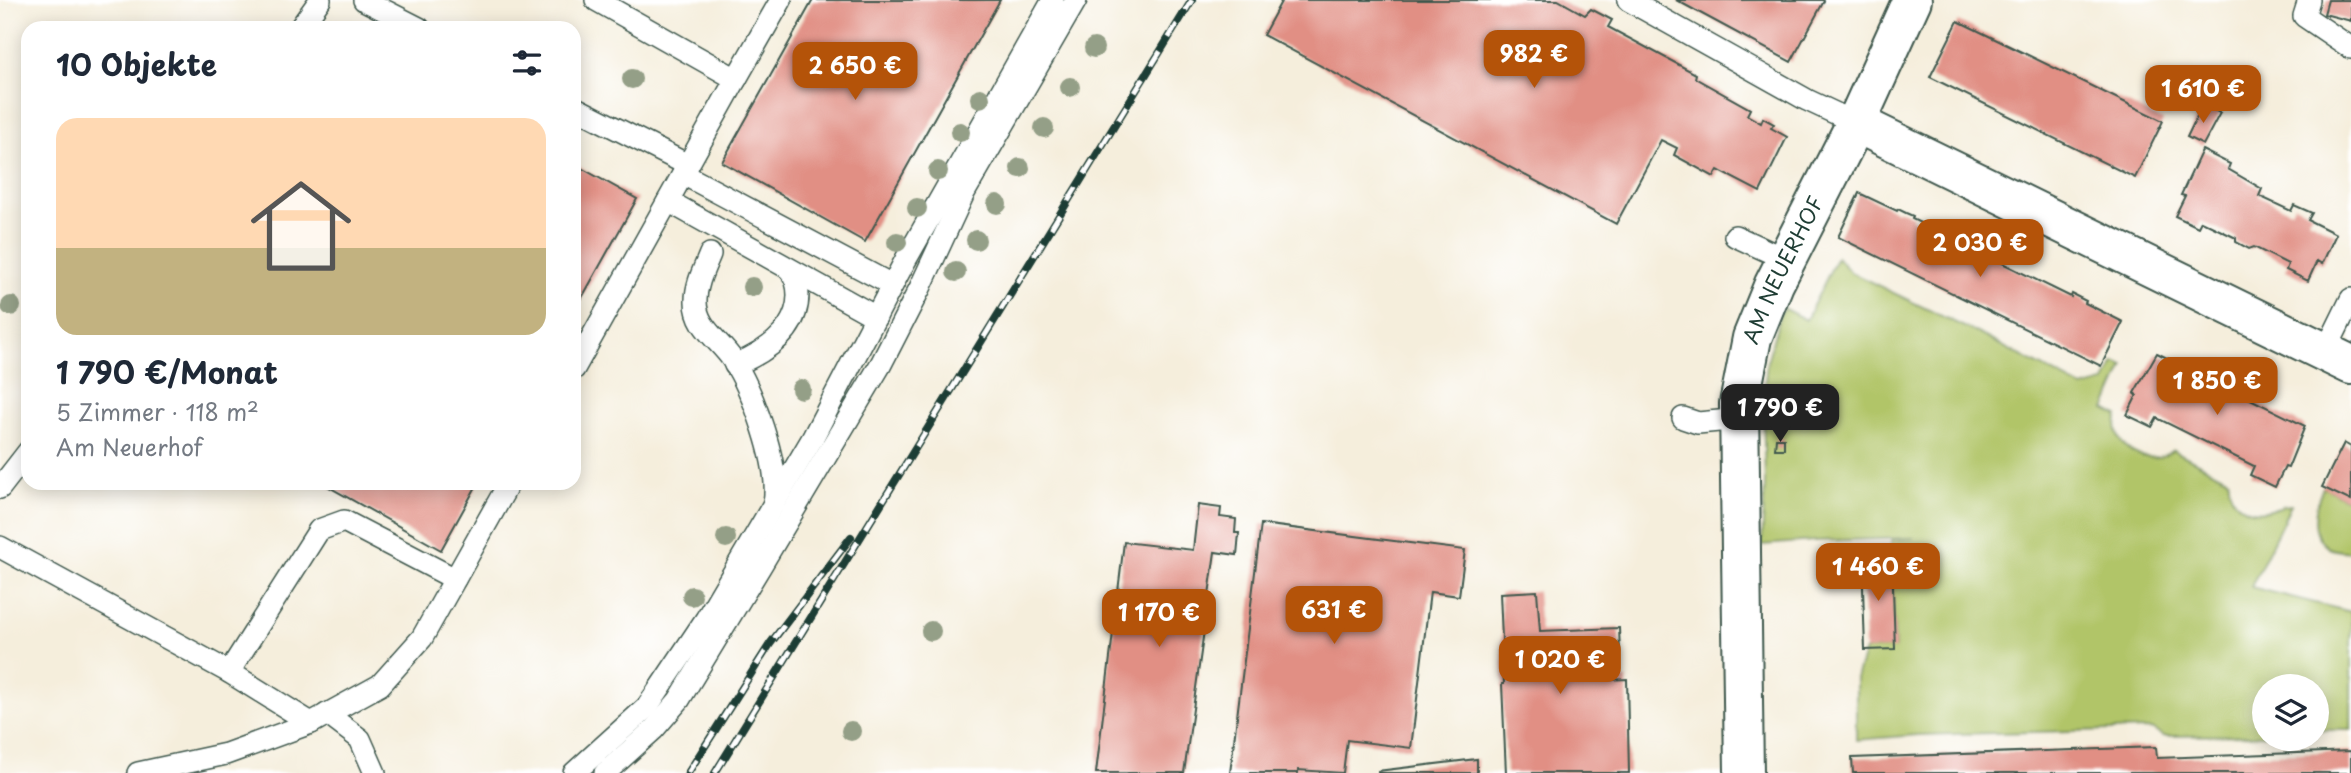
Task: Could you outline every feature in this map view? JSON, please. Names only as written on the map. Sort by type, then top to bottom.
[{"type":"street","name":"AM NEUERHOF","points":[[1744,773],[1739,404],[1752,338],[1774,284],[1856,123],[1912,0]]},
{"type":"street","points":[[1856,123],[2338,359]]},
{"type":"lane","points":[[305,21],[320,0]]},
{"type":"lane","points":[[363,0],[405,21]]},
{"type":"lane","points":[[596,0],[736,79]]},
{"type":"lane","points":[[581,356],[781,0]]},
{"type":"lane","points":[[574,773],[647,707],[706,619],[818,429],[892,285],[1053,0]]},
{"type":"lane","points":[[605,773],[654,729],[679,700],[880,364],[914,300],[964,192],[1076,0]]},
{"type":"lane","points":[[1628,0],[1807,100],[1856,123]]},
{"type":"lane","points":[[2309,0],[2304,16],[2351,48]]},
{"type":"lane","points":[[581,111],[892,285]]},
{"type":"lane","points":[[668,201],[876,317]]},
{"type":"lane","points":[[1735,236],[1787,260]]},
{"type":"lane","points":[[710,254],[700,279],[696,302],[702,323],[745,382],[765,440],[777,488],[773,505]]},
{"type":"lane","points":[[735,365],[750,359],[789,329],[798,308],[798,288],[789,269]]},
{"type":"lane","points":[[2338,359],[2351,299]]},
{"type":"lane","points":[[1683,418],[1698,423],[1740,419]]},
{"type":"lane","points":[[0,488],[21,461]]},
{"type":"lane","points":[[138,773],[226,754],[319,718],[380,685],[422,638],[505,490]]},
{"type":"lane","points":[[229,672],[319,530],[344,521],[456,579]]},
{"type":"lane","points":[[0,547],[229,672],[360,739],[375,773]]},
{"type":"green space","points":[[1837,257],[1850,272],[1985,337],[2082,388],[2105,382],[2115,362],[2124,366],[2105,409],[2118,416],[2116,427],[2124,446],[2142,456],[2153,457],[2163,456],[2173,450],[2229,479],[2231,494],[2246,509],[2262,512],[2291,505],[2251,587],[2351,612],[2351,730],[2329,730],[2329,674],[2252,674],[2252,735],[2163,736],[2151,729],[1917,735],[1856,740],[1856,678],[1865,650],[1895,648],[1891,540],[1914,538],[1762,545],[1765,483],[1763,402],[1767,362],[1783,308],[1806,320]]},
{"type":"green space","points":[[2323,487],[2351,501],[2351,552],[2329,548],[2318,536],[2315,520]]},
{"type":"building","points":[[813,0],[1000,0],[865,242],[722,162]]},
{"type":"building","points":[[1282,0],[1558,0],[1585,15],[1591,9],[1612,20],[1608,27],[1696,74],[1695,78],[1750,109],[1747,115],[1761,123],[1763,118],[1774,124],[1771,128],[1787,137],[1760,192],[1718,170],[1714,177],[1674,155],[1677,148],[1661,140],[1616,224],[1263,35]]},
{"type":"building","points":[[1676,0],[1823,0],[1824,1],[1791,62]]},
{"type":"building","points":[[2328,0],[2351,0],[2351,21],[2324,14]]},
{"type":"building","points":[[1958,21],[2163,121],[2135,178],[1930,77]]},
{"type":"building","points":[[2203,104],[2220,113],[2203,145],[2187,137]]},
{"type":"building","points":[[2202,150],[2230,164],[2228,169],[2262,189],[2259,196],[2291,211],[2294,205],[2312,213],[2308,220],[2336,234],[2322,264],[2317,261],[2308,281],[2286,270],[2288,264],[2254,247],[2249,249],[2236,242],[2236,238],[2201,221],[2198,227],[2175,216],[2185,196],[2181,195]]},
{"type":"building","points":[[581,168],[637,199],[581,299]]},
{"type":"building","points":[[1859,193],[1913,216],[1912,219],[1983,253],[1985,251],[1999,258],[1998,261],[2071,297],[2072,294],[2123,322],[2101,366],[1838,237]]},
{"type":"building","points":[[2157,353],[2305,426],[2288,468],[2285,467],[2275,487],[2250,475],[2254,466],[2157,418],[2152,427],[2127,415],[2137,395],[2134,393]]},
{"type":"building","points":[[1776,438],[1784,438],[1784,449],[1775,449]]},
{"type":"building","points":[[2344,443],[2351,447],[2351,501],[2322,487]]},
{"type":"building","points":[[334,490],[474,490],[441,550]]},
{"type":"building","points":[[1198,505],[1221,508],[1220,517],[1236,519],[1235,533],[1239,533],[1237,555],[1215,552],[1184,773],[1096,773],[1124,542],[1193,550]]},
{"type":"building","points":[[1261,524],[1465,550],[1459,596],[1430,592],[1411,748],[1347,740],[1343,773],[1298,770],[1298,773],[1230,773]]},
{"type":"building","points":[[1862,556],[1892,556],[1895,649],[1865,650]]},
{"type":"building","points":[[1537,591],[1540,631],[1619,628],[1620,652],[1608,653],[1608,680],[1627,679],[1629,773],[1506,773],[1500,593]]},
{"type":"building","points":[[2156,747],[2157,758],[2351,751],[2351,773],[1853,773],[1852,758]]},
{"type":"building","points":[[1477,759],[1477,773],[1378,773],[1378,771]]},
{"type":"railway","points":[[715,773],[1192,0]]},
{"type":"railway","points":[[688,773],[770,644],[851,537]]}]
